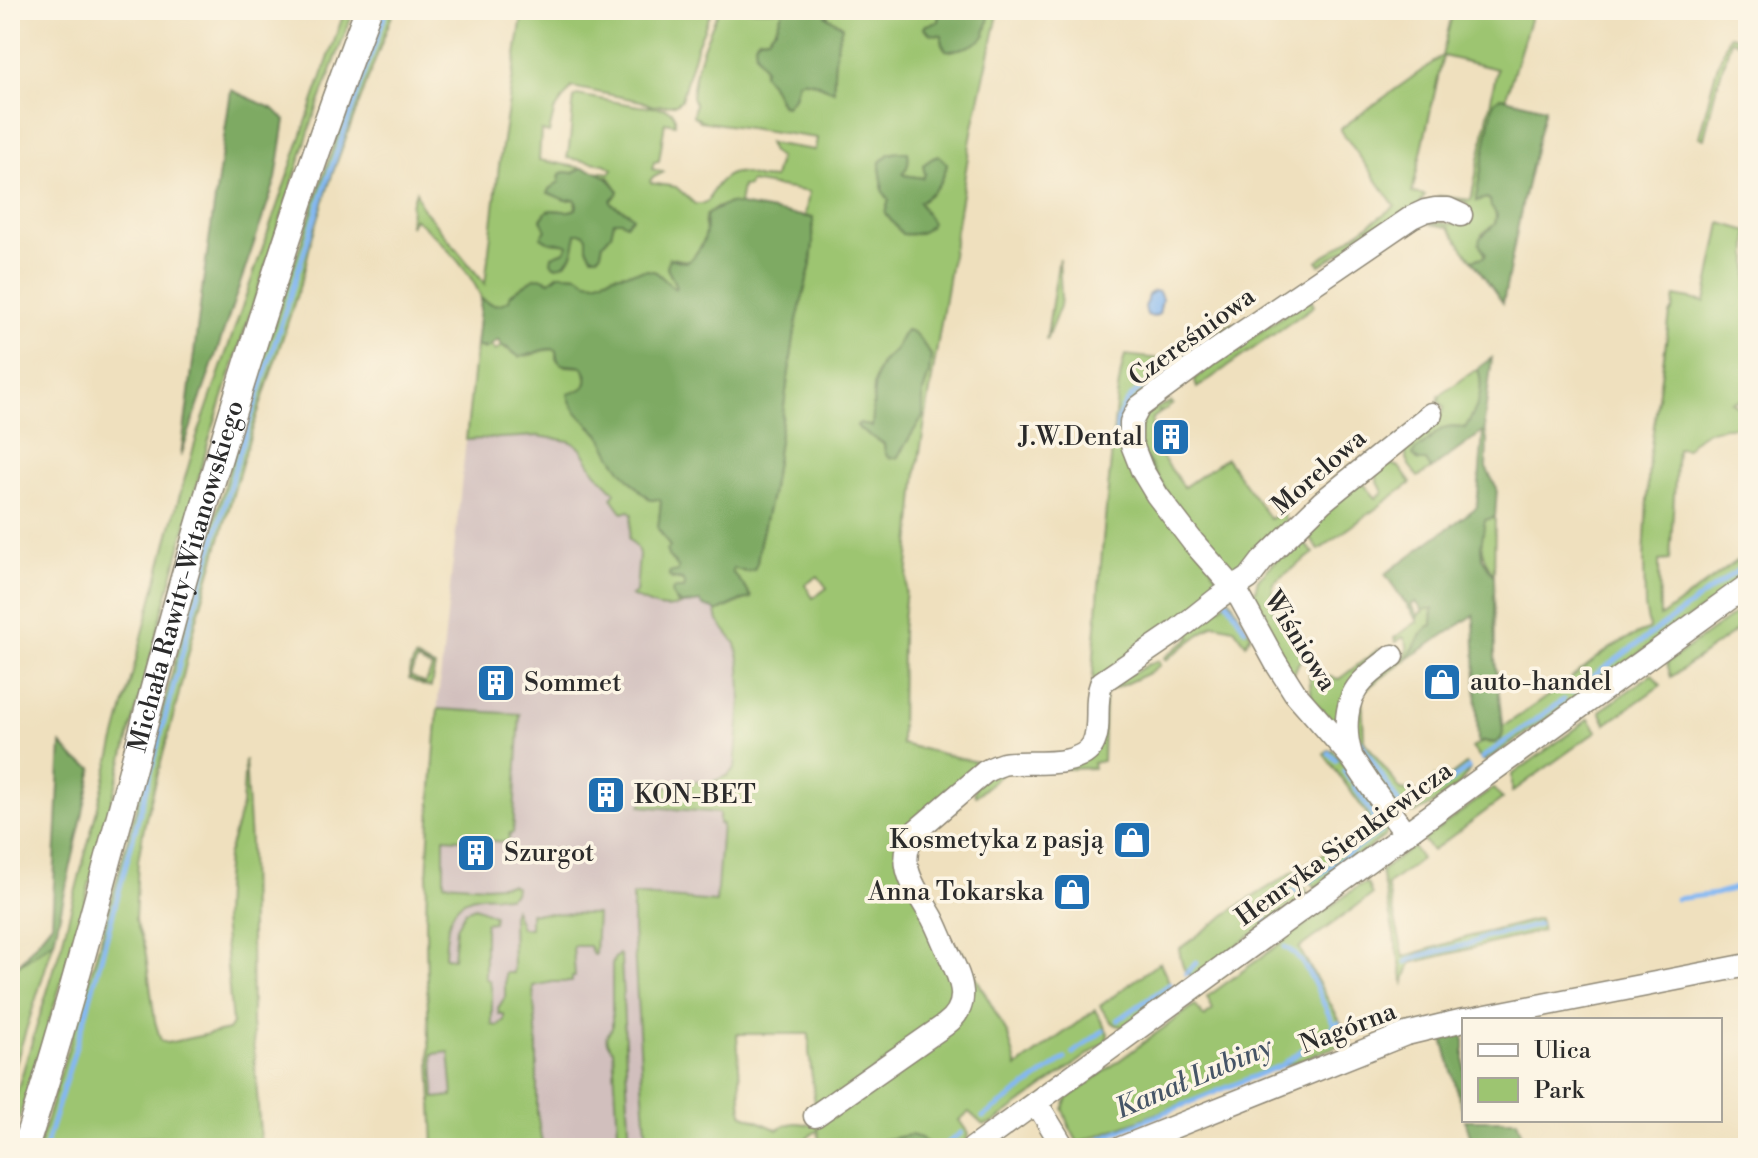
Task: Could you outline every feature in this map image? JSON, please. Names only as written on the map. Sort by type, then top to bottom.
[{"type":"main road","name":"Michała Rawity-Witanowskiego","points":[[25,1148],[80,969],[217,466],[272,290],[368,10]]},
{"type":"street","name":"Czereśniowa","points":[[1241,583],[1179,525],[1142,470],[1131,442],[1130,427],[1134,414],[1139,407],[1208,356],[1412,217],[1435,209],[1448,209],[1461,215]]},
{"type":"street","name":"Morelowa","points":[[815,1116],[952,1020],[960,1006],[962,991],[959,978],[940,931],[910,879],[906,858],[912,837],[985,772],[1005,764],[1055,762],[1085,754],[1097,733],[1097,700],[1102,682],[1241,583],[1322,502],[1431,414]]},
{"type":"street","name":"Wiśniowa","points":[[1241,583],[1247,610],[1295,693],[1352,758],[1406,834]]},
{"type":"street","name":"Henryka Sienkiewicza","points":[[973,1148],[1748,585]]},
{"type":"street","name":"Wiśniowa","points":[[1352,758],[1348,730],[1351,698],[1361,682],[1393,656]]},
{"type":"street","name":"Nagórna","points":[[1475,1018],[1748,965]]},
{"type":"street","name":"Nagórna","points":[[1121,1148],[1406,1034],[1462,1021]]},
{"type":"street","points":[[1036,1102],[1064,1148]]},
{"type":"shaded area","points":[[538,436],[586,441],[753,634],[737,1028],[745,1148],[434,1148],[426,921],[430,801],[466,440]]},
{"type":"green space","points":[[345,10],[354,10],[314,116],[208,443],[73,945],[10,1147],[10,1114],[62,943],[174,515],[197,437]]},
{"type":"green space","points":[[382,10],[394,10],[332,175],[303,276],[247,446],[196,622],[138,861],[135,919],[145,948],[155,1021],[161,1041],[167,1043],[228,1030],[232,1024],[223,919],[224,889],[227,857],[242,806],[245,759],[250,843],[252,1023],[261,1148],[182,1148],[181,1138],[150,1137],[128,1139],[126,1148],[38,1148],[101,939],[195,587],[253,388]]},
{"type":"green space","points":[[523,10],[712,10],[696,48],[681,100],[676,104],[653,106],[572,87],[554,112],[549,133],[541,131],[539,160],[582,168],[573,173],[560,174],[559,182],[548,192],[565,200],[575,199],[576,209],[547,211],[541,219],[546,230],[542,237],[550,242],[568,245],[565,251],[552,256],[554,266],[569,260],[575,233],[583,233],[587,237],[587,248],[592,256],[598,256],[611,234],[614,220],[626,224],[633,217],[611,203],[618,190],[609,177],[594,171],[610,173],[613,169],[604,164],[567,158],[574,98],[577,95],[671,111],[675,124],[665,122],[659,161],[654,162],[652,169],[664,172],[650,181],[676,187],[695,204],[709,200],[717,185],[731,174],[774,178],[779,158],[768,143],[815,150],[817,138],[699,121],[693,116],[695,75],[719,10],[783,10],[776,28],[768,37],[759,38],[755,43],[756,53],[764,68],[763,74],[781,105],[786,106],[794,97],[798,82],[812,82],[834,90],[835,58],[842,26],[826,15],[833,10],[925,10],[927,14],[935,11],[939,15],[938,23],[924,28],[931,34],[942,34],[943,46],[952,51],[983,37],[989,16],[984,10],[999,10],[972,132],[917,471],[902,632],[901,744],[985,764],[994,759],[1067,754],[1086,745],[1068,756],[1057,759],[991,764],[923,819],[905,840],[902,850],[904,871],[957,984],[956,1002],[945,1020],[823,1106],[815,1104],[809,1034],[737,1034],[742,1114],[778,1130],[791,1123],[813,1125],[949,1028],[967,1001],[959,964],[961,950],[1008,1035],[1017,1067],[1095,1010],[1108,1033],[1107,1041],[993,1123],[983,1125],[969,1112],[959,1120],[968,1133],[967,1140],[959,1148],[922,1148],[927,1144],[920,1138],[903,1136],[860,1148],[820,1148],[818,1130],[793,1148],[649,1148],[647,1145],[633,895],[716,902],[722,824],[719,824],[719,813],[641,806],[648,787],[685,787],[696,781],[714,781],[727,776],[735,768],[741,702],[740,664],[736,644],[718,621],[716,612],[751,597],[732,572],[733,568],[746,572],[754,569],[757,563],[771,495],[796,324],[811,264],[813,218],[805,216],[809,192],[750,182],[748,187],[742,186],[739,205],[710,211],[705,222],[704,241],[689,261],[669,258],[667,268],[676,286],[674,289],[656,272],[647,270],[614,275],[596,282],[578,275],[559,274],[550,281],[538,279],[528,282],[501,304],[488,303],[481,299],[471,278],[453,255],[432,234],[414,218],[410,226],[411,205],[416,191],[421,206],[485,284]],"holes":[[[908,152],[904,175],[923,178],[923,165],[939,156],[947,164],[938,186],[919,202],[931,223],[919,233],[902,234],[885,213],[889,200],[882,190],[880,162],[889,154]],[[906,330],[914,333],[931,355],[923,392],[923,416],[897,458],[888,457],[884,445],[857,426],[860,423],[872,428],[877,373],[882,362],[896,348]],[[818,576],[827,588],[813,598],[805,585]]]},
{"type":"green space","points":[[783,10],[833,10],[826,16],[842,26],[835,58],[834,91],[812,82],[798,82],[794,97],[786,106],[782,105],[763,74],[764,68],[756,53],[755,43],[759,38],[768,37],[776,28]]},
{"type":"green space","points":[[925,10],[984,10],[989,15],[985,34],[972,45],[946,50],[942,35],[931,34],[924,28],[938,22],[939,15],[935,11],[927,15]]},
{"type":"green space","points":[[1453,10],[1533,10],[1505,100],[1489,132],[1477,201],[1487,198],[1495,214],[1495,224],[1482,234],[1480,244],[1486,254],[1472,260],[1448,227],[1429,224],[1463,225],[1470,220],[1472,212],[1465,202],[1437,196],[1471,200],[1497,69],[1443,56],[1412,193],[1425,195],[1420,204],[1320,265],[1318,261],[1395,206],[1340,129],[1442,56]]},
{"type":"green space","points":[[1729,35],[1748,40],[1748,46],[1731,40],[1704,139],[1699,137],[1716,70]]},
{"type":"green space","points":[[231,90],[274,109],[285,120],[276,179],[181,456],[204,275]]},
{"type":"green space","points":[[1501,97],[1545,108],[1503,303],[1472,260],[1486,254],[1479,244],[1480,238],[1495,224],[1497,215],[1490,200],[1476,201],[1476,198],[1493,104]]},
{"type":"green space","points":[[908,152],[904,175],[923,178],[923,165],[939,156],[947,164],[938,186],[919,202],[932,223],[919,233],[902,234],[885,213],[889,200],[882,190],[880,162],[889,154]]},
{"type":"green space","points":[[582,168],[611,181],[618,190],[611,203],[633,217],[626,224],[614,221],[611,234],[598,256],[592,256],[587,247],[587,237],[576,233],[574,250],[568,260],[554,266],[552,256],[565,251],[568,245],[549,242],[541,237],[546,230],[541,220],[547,211],[572,211],[577,205],[575,199],[565,200],[548,193],[549,189],[559,182],[560,174],[573,173]]},
{"type":"green space","points":[[729,203],[813,218],[813,242],[811,264],[796,324],[771,495],[757,563],[754,570],[746,572],[733,568],[732,572],[751,598],[716,612],[700,602],[680,603],[674,598],[673,589],[684,589],[685,585],[682,580],[669,577],[669,573],[678,571],[678,567],[668,556],[670,547],[658,528],[661,502],[659,499],[651,500],[630,480],[601,437],[576,411],[570,400],[568,394],[582,388],[587,382],[583,367],[561,364],[556,350],[552,349],[519,357],[498,340],[487,348],[476,346],[481,299],[501,304],[535,278],[550,281],[559,274],[565,274],[596,282],[614,275],[647,270],[656,272],[675,289],[667,268],[669,258],[689,261],[704,240],[707,214]]},
{"type":"green space","points":[[1721,223],[1748,231],[1748,403],[1741,400],[1732,402],[1748,414],[1748,428],[1714,429],[1699,436],[1686,449],[1677,448],[1670,560],[1659,561],[1660,617],[1741,558],[1748,572],[1737,584],[1485,761],[1472,748],[1501,739],[1503,726],[1606,651],[1648,630],[1644,560],[1649,460],[1670,314],[1675,296],[1705,302]]},
{"type":"green space","points":[[1059,258],[1060,306],[1046,341]]},
{"type":"green space","points":[[1305,300],[1311,300],[1314,306],[1197,388],[1194,379]]},
{"type":"green space","points":[[1232,323],[1235,329],[1125,421],[1224,589],[1092,690],[1115,412],[1125,355],[1178,361]]},
{"type":"green space","points":[[906,330],[917,336],[931,355],[923,392],[923,416],[897,458],[888,457],[884,444],[857,425],[872,427],[878,372]]},
{"type":"green space","points":[[491,345],[495,351],[502,346],[521,356],[556,350],[556,359],[566,366],[583,367],[586,379],[581,391],[590,426],[639,489],[651,500],[659,499],[661,502],[658,529],[678,566],[672,579],[684,581],[684,589],[673,589],[677,603],[683,604],[662,608],[631,596],[636,593],[639,554],[629,539],[632,514],[629,511],[623,513],[612,498],[615,492],[595,472],[576,444],[538,436],[466,440],[476,346],[484,349]]},
{"type":"green space","points":[[1492,358],[1484,423],[1486,468],[1497,488],[1495,517],[1485,520],[1481,547],[1482,558],[1494,576],[1495,658],[1503,733],[1495,743],[1484,741],[1478,744],[1474,615],[1406,660],[1427,627],[1432,625],[1433,609],[1423,611],[1416,602],[1411,605],[1418,615],[1418,621],[1385,574],[1477,507],[1483,432],[1431,469],[1426,461],[1418,461],[1413,455],[1415,450],[1443,429],[1456,426],[1465,428],[1479,400],[1481,385],[1478,368]]},
{"type":"green space","points":[[1478,368],[1481,392],[1474,414],[1465,428],[1446,427],[1423,446],[1431,469],[1418,477],[1409,465],[1404,448],[1443,411],[1439,396]]},
{"type":"green space","points":[[1171,402],[1173,404],[1153,418],[1150,440],[1184,487],[1226,458],[1270,519],[1281,512],[1284,514],[1286,523],[1246,570],[1231,574],[1182,522],[1137,445],[1144,413]]},
{"type":"green space","points":[[1391,464],[1399,467],[1411,483],[1319,550],[1307,528],[1362,482],[1376,498],[1383,492],[1377,480],[1377,470]]},
{"type":"green space","points":[[1495,517],[1494,576],[1481,543],[1485,520]]},
{"type":"green space","points":[[1298,538],[1314,553],[1273,583],[1272,609],[1305,656],[1293,676],[1255,607],[1254,595],[1258,579]]},
{"type":"green space","points":[[1230,599],[1251,635],[1246,644],[1234,628],[1214,624],[1166,660],[1164,658],[1191,637],[1189,634]]},
{"type":"green space","points":[[1748,604],[1748,622],[1671,677],[1667,663]]},
{"type":"green space","points":[[1426,609],[1433,609],[1432,625],[1420,636],[1406,660],[1362,692],[1364,740],[1401,790],[1419,793],[1434,782],[1435,777],[1440,784],[1466,764],[1470,769],[1459,785],[1427,808],[1415,813],[1403,813],[1379,785],[1363,758],[1355,741],[1353,710],[1358,692],[1368,680],[1403,657],[1407,645],[1403,637],[1396,642],[1394,638],[1418,621],[1418,615]]},
{"type":"green space","points":[[1379,649],[1382,652],[1339,727],[1312,700],[1309,674],[1314,669],[1318,674],[1339,679]]},
{"type":"green space","points":[[415,658],[435,667],[431,687],[409,679]],"holes":[[[417,661],[432,668],[425,684],[410,676]]]},
{"type":"green space","points":[[1158,661],[1160,665],[1149,673],[1105,693],[1103,761],[1093,763],[1094,768],[1005,771],[976,796],[975,788],[980,780],[1001,767],[1060,765],[1087,758],[1099,738],[1100,702],[1107,683]]},
{"type":"green space","points":[[1652,674],[1661,685],[1606,724],[1600,711]]},
{"type":"green space","points":[[438,709],[520,714],[513,833],[510,833],[508,842],[444,838],[444,883],[511,884],[515,887],[514,893],[508,897],[465,900],[457,906],[448,926],[445,957],[453,958],[456,927],[465,911],[475,907],[494,915],[493,922],[485,923],[485,978],[490,981],[492,994],[492,1025],[498,1026],[504,1020],[504,1014],[499,1014],[498,1008],[505,997],[505,973],[513,973],[514,909],[521,928],[530,928],[530,913],[597,914],[595,955],[589,946],[573,946],[575,977],[572,977],[572,982],[533,986],[537,1112],[544,1148],[434,1148],[426,922]],"holes":[[[449,1052],[453,1096],[435,1098],[433,1054]]]},
{"type":"green space","points":[[1589,719],[1597,731],[1512,792],[1512,775]]},
{"type":"green space","points":[[61,744],[76,760],[93,768],[54,941],[18,965],[52,923]]},
{"type":"green space","points":[[1333,750],[1388,829],[1385,836],[1316,887],[1299,868],[1370,827],[1367,814],[1324,754]]},
{"type":"green space","points":[[1494,788],[1502,799],[1432,851],[1423,840]]},
{"type":"green space","points":[[1413,847],[1421,859],[1387,885],[1404,957],[1539,919],[1542,931],[1411,963],[1404,983],[1381,872]]},
{"type":"green space","points":[[1295,871],[1306,894],[1195,977],[1187,973],[1179,949],[1238,906]]},
{"type":"green space","points":[[1367,883],[1372,895],[1299,948],[1351,1041],[1078,1143],[1063,1109],[1068,1098],[1195,1005],[1204,1017],[1213,1010],[1207,997],[1360,885]]},
{"type":"green space","points":[[54,941],[10,1081],[10,968]]},
{"type":"green space","points":[[10,954],[18,965],[10,968]]},
{"type":"green space","points":[[619,954],[630,1148],[619,1148],[613,1050],[606,1037],[612,1028],[612,965]]},
{"type":"green space","points":[[1160,962],[1172,993],[1126,1027],[1113,1023],[1100,1006]]},
{"type":"green space","points":[[1462,1034],[1462,1109],[1443,1039]]},
{"type":"green space","points":[[1466,1122],[1518,1122],[1526,1148],[1474,1148]]},
{"type":"green space","points":[[911,1135],[928,1144],[922,1148],[863,1148],[882,1140]]},
{"type":"water","points":[[1153,291],[1159,292],[1162,299],[1159,314],[1153,317],[1147,315],[1145,308],[1148,295]]},
{"type":"waterway","points":[[45,1148],[88,1007],[192,617],[238,458],[328,177],[387,10]]},
{"type":"waterway","points":[[1123,451],[1117,435],[1123,408],[1143,387],[1182,362]]},
{"type":"waterway","points":[[1572,692],[1745,565]]},
{"type":"waterway","points":[[1227,601],[1245,629]]},
{"type":"waterway","points":[[1482,758],[1563,700]]},
{"type":"waterway","points":[[1361,742],[1400,805],[1410,810],[1468,768]]},
{"type":"waterway","points":[[1329,753],[1336,760]]},
{"type":"waterway","points":[[1344,771],[1350,780]]},
{"type":"waterway","points":[[1354,786],[1372,814],[1375,835]]},
{"type":"waterway","points":[[1310,881],[1381,831]]},
{"type":"waterway","name":"Kanał Lubiny","points":[[1676,899],[1715,894],[1746,885]]},
{"type":"waterway","points":[[1266,921],[1262,911],[1300,888]]},
{"type":"waterway","name":"Kanał Lubiny","points":[[1406,962],[1489,936],[1538,925]]},
{"type":"waterway","points":[[1285,947],[1308,971],[1335,1026]]},
{"type":"waterway","points":[[1186,973],[1196,963]]},
{"type":"waterway","points":[[1118,1020],[1170,984]]},
{"type":"waterway","name":"Kanał Lubiny","points":[[1102,1138],[1282,1065],[1338,1023]]},
{"type":"waterway","points":[[1073,1053],[1103,1031]]},
{"type":"waterway","points":[[983,1117],[1065,1059]]},
{"type":"waterway","points":[[941,1148],[961,1133]]},
{"type":"place","name":"J.W.Dental","points":[[1171,437]]},
{"type":"place","name":"auto-handel","points":[[1442,682]]},
{"type":"place","name":"Sommet","points":[[496,683]]},
{"type":"place","name":"KON-BET","points":[[606,795]]},
{"type":"place","name":"Kosmetyka z pasją","points":[[1132,840]]},
{"type":"place","name":"Szurgot","points":[[476,853]]},
{"type":"place","name":"Anna Tokarska","points":[[1072,892]]}]
